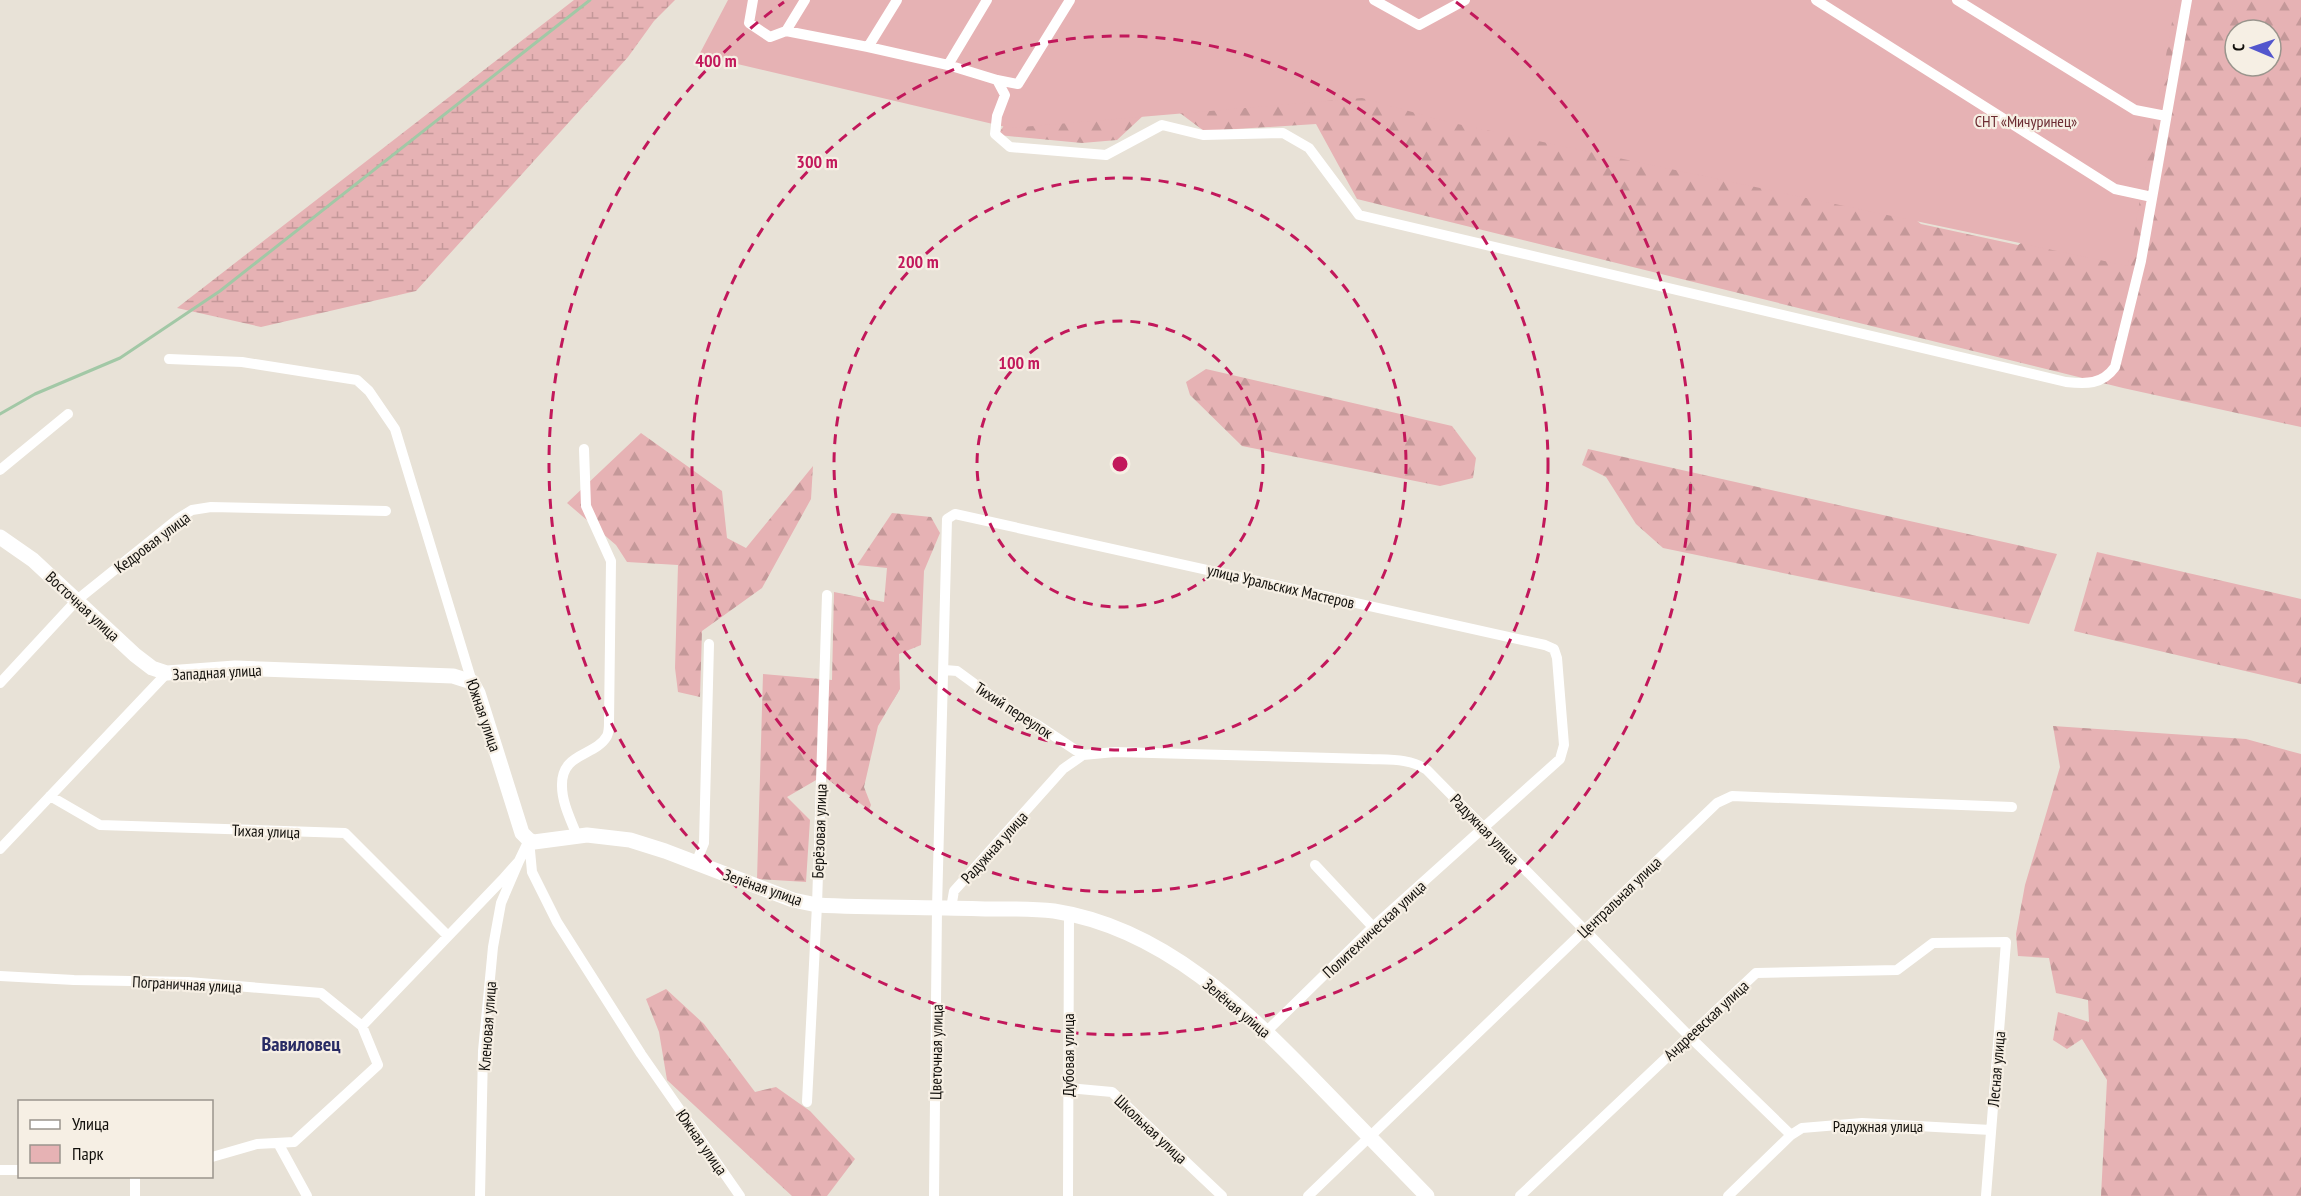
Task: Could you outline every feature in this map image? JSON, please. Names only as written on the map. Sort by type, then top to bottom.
[{"type":"street","points":[[753,0],[749,23],[770,37],[786,32],[868,47],[1018,84],[1070,0]]},
{"type":"street","points":[[786,32],[805,0]]},
{"type":"street","points":[[868,47],[897,0]]},
{"type":"street","points":[[948,65],[987,0]]},
{"type":"street","points":[[1374,0],[1419,25],[1466,0]]},
{"type":"street","points":[[1816,0],[2115,189],[2152,197]]},
{"type":"street","points":[[1957,0],[2134,110],[2166,116]]},
{"type":"street","points":[[997,80],[1005,95],[997,116],[995,134],[1010,147],[1106,154],[1162,125],[1203,135],[1283,133],[1310,148],[1359,215],[2066,382],[2085,384],[2100,381],[2115,367],[2141,261],[2187,0]]},
{"type":"street","name":"Южная улица","points":[[169,359],[242,362],[357,380],[369,391],[395,429],[472,682],[478,693],[522,833],[529,840],[532,872],[557,922],[641,1054],[740,1196]]},
{"type":"street","points":[[0,470],[68,414]]},
{"type":"street","points":[[577,836],[567,810],[562,785],[565,771],[573,759],[599,744],[607,735],[609,722],[611,561],[586,506],[584,449]]},
{"type":"street","name":"Кедровая улица","points":[[0,683],[77,600],[192,510],[211,507],[386,511]]},
{"type":"street","name":"улица Уральских Мастеров","points":[[945,670],[947,519],[955,514],[1545,645],[1554,649],[1557,658],[1564,745],[1560,759],[1484,830]]},
{"type":"street","name":"Восточная улица","points":[[0,537],[33,560],[135,655],[152,668],[167,673]]},
{"type":"street","name":"Берёзовая улица","points":[[807,1102],[817,905],[827,595]]},
{"type":"street","points":[[696,863],[704,843],[710,644]]},
{"type":"street","name":"Западная улица","points":[[0,849],[167,673],[235,668],[453,676],[472,682]]},
{"type":"street","name":"Тихий переулок","points":[[945,670],[957,670],[1013,712],[1036,724],[1083,755]]},
{"type":"street","name":"Цветочная улица","points":[[934,1196],[944,908],[945,670]]},
{"type":"street","name":"Радужная улица","points":[[944,908],[954,891],[1063,769],[1083,755],[1115,752],[1401,760],[1418,764],[1427,770],[1689,1036],[1791,1135],[1802,1128],[1862,1123],[1991,1130]]},
{"type":"street","name":"Тихая улица","points":[[50,796],[100,825],[345,833],[447,935]]},
{"type":"street","name":"Центральная улица","points":[[1308,1196],[1717,803],[1732,796],[2012,807]]},
{"type":"street","name":"Политехническая улица","points":[[1267,1031],[1373,927],[1484,830]]},
{"type":"street","name":"Зелёная улица","points":[[529,840],[540,842],[577,836],[603,836],[630,840],[793,900],[817,905],[1034,910],[1069,914],[1129,933],[1159,949],[1230,999],[1267,1031],[1426,1196]]},
{"type":"street","points":[[213,1157],[257,1144],[294,1142],[378,1065],[362,1026],[519,861],[529,840]]},
{"type":"street","name":"Кленовая улица","points":[[480,1196],[483,1051],[493,947],[501,903],[519,861]]},
{"type":"street","points":[[1315,865],[1373,927]]},
{"type":"street","name":"Дубовая улица","points":[[1068,1196],[1069,914]]},
{"type":"street","name":"Андреевская улица","points":[[1520,1196],[1756,973],[1897,970],[1933,943],[2006,942]]},
{"type":"street","name":"Лесная улица","points":[[1986,1196],[2006,942]]},
{"type":"street","name":"Пограничная улица","points":[[0,976],[188,982],[321,993],[362,1026]]},
{"type":"street","name":"Школьная улица","points":[[1068,1089],[1112,1092],[1222,1196]]},
{"type":"street","points":[[1728,1196],[1791,1135]]},
{"type":"street","points":[[278,1143],[307,1196]]},
{"type":"street","points":[[0,1170],[18,1170]]},
{"type":"street","points":[[135,1178],[135,1196]]},
{"type":"green space","points":[[574,0],[675,0],[654,21],[628,57],[416,291],[261,327],[177,308]]},
{"type":"green space","name":"СНТ «Мичуринец»","points":[[728,0],[2176,0],[2128,266],[1448,122],[1362,98],[1010,128],[699,55]]},
{"type":"green space","points":[[1081,0],[1821,146],[1921,224],[2018,245],[2102,186],[2133,0],[2301,0],[2301,427],[2123,388],[1357,199],[1316,124],[1204,131],[1125,72],[1145,114],[1117,140],[1082,143],[998,135]]},
{"type":"green space","points":[[1206,369],[1452,426],[1476,458],[1473,478],[1440,486],[1242,446],[1190,395],[1186,382]]},
{"type":"green space","points":[[641,433],[722,491],[727,538],[746,548],[813,466],[811,499],[762,588],[702,631],[700,697],[678,692],[675,668],[678,565],[627,562],[616,545],[567,503]]},
{"type":"green space","points":[[1588,449],[2057,554],[2029,624],[1663,548],[1636,524],[1606,477],[1582,465]]},
{"type":"green space","points":[[892,513],[931,517],[940,533],[924,571],[921,645],[899,654],[900,689],[878,726],[864,787],[871,805],[869,810],[823,776],[787,797],[810,820],[806,882],[757,879],[763,674],[832,680],[834,592],[884,602],[887,568],[857,565]]},
{"type":"green space","points":[[2097,552],[2301,599],[2301,684],[2074,631]]},
{"type":"green space","points":[[2053,726],[2246,739],[2301,754],[2301,1196],[2101,1196],[2107,1080],[2082,1039],[2067,1049],[2053,1040],[2058,1012],[2089,1022],[2088,1000],[2056,993],[2049,958],[2018,956],[2016,934],[2025,885],[2060,767]]},
{"type":"green space","points":[[666,989],[704,1024],[755,1092],[776,1087],[810,1111],[855,1159],[827,1196],[792,1196],[667,1080],[659,1032],[646,999]]},
{"type":"waterway","points":[[0,414],[35,394],[120,358],[220,291],[590,0]]},
{"type":"district","name":"Вавиловец","points":[[301,1044]]}]
